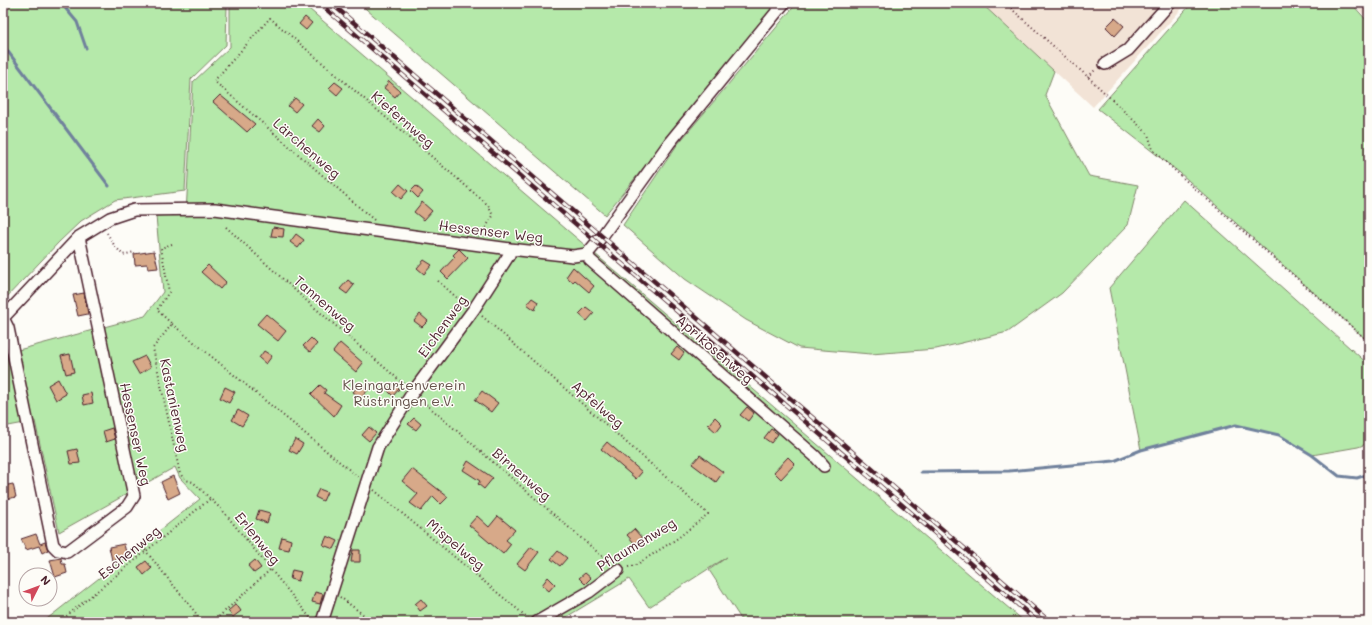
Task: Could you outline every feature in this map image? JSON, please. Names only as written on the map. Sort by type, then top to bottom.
[{"type":"street","points":[[587,254],[603,235],[670,142],[784,3]]},
{"type":"street","points":[[1105,64],[1128,50],[1170,3]]},
{"type":"street","name":"Hessenser Weg","points":[[79,237],[134,496],[127,507],[67,552],[58,550],[53,545],[8,328],[3,318],[79,237],[110,218],[134,210],[216,209],[477,245],[573,256],[587,254]]},
{"type":"street","name":"Eichenweg","points":[[322,622],[378,447],[412,392],[473,310],[509,255],[510,249]]},
{"type":"street","name":"Aprikosenweg","points":[[587,254],[590,260],[809,451],[824,466]]},
{"type":"street","name":"Pflaumenweg","points":[[537,622],[589,592],[618,570]]},
{"type":"path","points":[[1005,3],[1088,77],[1148,134],[1153,150],[1369,342]]},
{"type":"path","name":"Kiefernweg","points":[[214,81],[270,18],[488,205],[493,216],[477,245]]},
{"type":"path","name":"Lärchenweg","points":[[214,81],[381,225],[383,232]]},
{"type":"path","points":[[102,223],[114,245],[123,255],[134,252]]},
{"type":"path","name":"Tannenweg","points":[[226,227],[308,302],[412,392]]},
{"type":"path","points":[[172,244],[161,248],[169,292],[157,310],[366,484]]},
{"type":"path","name":"Apfelweg","points":[[438,281],[708,514]]},
{"type":"path","name":"Kastanienweg","points":[[172,324],[153,348],[180,474]]},
{"type":"path","name":"Birnenweg","points":[[412,392],[618,570]]},
{"type":"path","name":"Erlenweg","points":[[180,474],[186,480],[193,482],[224,511],[314,622]]},
{"type":"path","name":"Mispelweg","points":[[366,484],[527,617],[530,622]]},
{"type":"path","name":"Eschenweg","points":[[67,622],[64,618],[210,499]]},
{"type":"path","name":"Pflaumenweg","points":[[618,570],[636,565],[678,538],[708,514]]},
{"type":"path","points":[[146,550],[203,622]]},
{"type":"path","points":[[212,622],[271,569]]},
{"type":"path","points":[[332,591],[373,622]]},
{"type":"shaded area","points":[[981,3],[1187,3],[1093,107]]},
{"type":"shaded area","points":[[1353,3],[1369,3],[1369,21]]},
{"type":"green space","points":[[3,3],[224,3],[227,6],[226,45],[191,79],[185,191],[115,200],[81,221],[3,301]]},
{"type":"green space","name":"Kleingartenverein Rüstringen e.V.","points":[[229,3],[302,3],[1025,622],[743,622],[709,570],[727,557],[649,607],[629,579],[558,622],[43,622],[200,499],[180,478],[175,467],[59,532],[35,421],[3,427],[3,328],[11,352],[145,316],[163,292],[156,216],[186,214],[193,82],[230,47]]},
{"type":"green space","points":[[359,3],[778,3],[605,215]]},
{"type":"green space","points":[[797,3],[981,3],[1054,71],[1045,95],[1089,176],[1138,185],[1128,225],[1062,293],[1008,332],[936,349],[871,354],[799,348],[746,320],[685,279],[623,225],[677,145]]},
{"type":"green space","points":[[1192,3],[1351,3],[1369,23],[1369,342],[1180,173],[1098,109]]},
{"type":"green space","points":[[1184,200],[1369,365],[1369,443],[1358,447],[1312,455],[1279,435],[1236,425],[1141,450],[1109,288]]},
{"type":"building","points":[[305,17],[312,23],[306,30],[299,24]]},
{"type":"building","points":[[1115,18],[1124,26],[1115,36],[1106,27]]},
{"type":"building","points":[[389,81],[400,91],[395,97],[384,88]]},
{"type":"building","points":[[335,82],[343,88],[337,95],[329,88]]},
{"type":"building","points":[[220,95],[255,124],[247,132],[213,102]]},
{"type":"building","points":[[295,98],[302,104],[295,112],[288,106]]},
{"type":"building","points":[[318,119],[325,126],[320,132],[312,126]]},
{"type":"building","points":[[400,184],[408,191],[401,199],[393,192]]},
{"type":"building","points":[[416,186],[423,192],[418,198],[411,191]]},
{"type":"building","points":[[422,202],[432,211],[424,220],[414,212]]},
{"type":"building","points":[[273,227],[284,229],[283,237],[271,236]]},
{"type":"building","points":[[296,234],[304,240],[298,248],[290,242]]},
{"type":"building","points":[[459,249],[468,258],[448,279],[441,272],[455,257],[453,255]]},
{"type":"building","points":[[154,251],[158,268],[148,269],[147,264],[135,265],[134,254]]},
{"type":"building","points":[[424,260],[432,265],[424,274],[417,268]]},
{"type":"building","points":[[208,265],[226,282],[220,289],[201,272]]},
{"type":"building","points":[[573,267],[594,286],[589,292],[575,280],[573,282],[566,277]]},
{"type":"building","points":[[348,280],[354,285],[347,294],[340,289]]},
{"type":"building","points":[[84,293],[88,314],[78,316],[73,295]]},
{"type":"building","points":[[532,298],[538,302],[535,310],[527,304]]},
{"type":"building","points":[[586,307],[594,313],[587,321],[579,314]]},
{"type":"building","points":[[266,314],[286,331],[278,341],[257,324]]},
{"type":"building","points":[[420,314],[428,321],[422,327],[414,321]]},
{"type":"building","points":[[311,338],[317,344],[310,352],[303,346]]},
{"type":"building","points":[[340,343],[363,363],[356,372],[333,352]]},
{"type":"building","points":[[677,347],[684,353],[679,360],[671,354]]},
{"type":"building","points":[[264,351],[272,356],[266,364],[259,358]]},
{"type":"building","points":[[70,354],[74,372],[66,374],[61,356]]},
{"type":"building","points":[[145,356],[151,367],[139,374],[132,362]]},
{"type":"building","points":[[58,379],[66,394],[56,400],[48,385]]},
{"type":"building","points":[[360,383],[368,390],[361,398],[353,392]]},
{"type":"building","points":[[394,383],[399,389],[393,396],[387,390]]},
{"type":"building","points":[[320,385],[326,390],[324,393],[341,405],[334,416],[311,394]]},
{"type":"building","points":[[225,387],[235,392],[229,403],[220,398]]},
{"type":"building","points":[[482,391],[498,403],[491,412],[475,400]]},
{"type":"building","points":[[91,393],[93,403],[84,405],[82,395]]},
{"type":"building","points":[[747,407],[754,413],[748,421],[740,415]]},
{"type":"building","points":[[238,410],[248,416],[242,426],[232,420]]},
{"type":"building","points":[[715,417],[722,424],[716,432],[708,425]]},
{"type":"building","points":[[414,418],[421,424],[416,430],[408,424]]},
{"type":"building","points":[[369,427],[376,433],[369,441],[362,435]]},
{"type":"building","points":[[112,428],[115,439],[106,442],[103,431]]},
{"type":"building","points":[[771,429],[778,434],[771,443],[764,438]]},
{"type":"building","points":[[295,439],[303,444],[297,454],[289,450]]},
{"type":"building","points":[[607,442],[642,472],[636,479],[601,449]]},
{"type":"building","points":[[77,449],[80,463],[71,464],[68,451]]},
{"type":"building","points":[[700,455],[723,472],[716,482],[692,464]]},
{"type":"building","points":[[788,457],[795,464],[781,479],[774,472]]},
{"type":"building","points":[[468,461],[493,478],[484,489],[478,484],[480,481],[463,470]]},
{"type":"building","points":[[412,469],[448,497],[441,504],[433,496],[421,511],[410,503],[418,494],[402,481]]},
{"type":"building","points":[[173,476],[180,493],[168,499],[161,482]]},
{"type":"building","points":[[13,484],[16,497],[3,500],[3,486]]},
{"type":"building","points":[[319,489],[327,492],[323,501],[315,497]]},
{"type":"building","points":[[259,510],[270,513],[267,523],[256,519]]},
{"type":"building","points":[[477,516],[489,527],[498,516],[515,530],[506,540],[511,544],[503,554],[469,525]]},
{"type":"building","points":[[634,529],[642,538],[635,544],[627,535]]},
{"type":"building","points":[[36,534],[40,544],[45,542],[48,550],[42,553],[39,546],[26,550],[21,539]]},
{"type":"building","points":[[327,536],[338,541],[334,549],[323,545]]},
{"type":"building","points":[[282,537],[291,540],[289,550],[279,548]]},
{"type":"building","points":[[124,544],[127,557],[112,560],[109,547]]},
{"type":"building","points":[[531,547],[539,552],[525,570],[517,564]]},
{"type":"building","points":[[353,550],[360,550],[360,562],[351,562]]},
{"type":"building","points":[[558,551],[567,558],[560,566],[551,559]]},
{"type":"building","points":[[61,558],[62,564],[65,564],[67,573],[58,576],[58,567],[52,567],[50,560]]},
{"type":"building","points":[[255,560],[261,568],[254,573],[248,566]]},
{"type":"building","points":[[146,561],[152,568],[144,575],[138,567]]},
{"type":"building","points":[[292,570],[301,572],[298,581],[290,579]]},
{"type":"building","points":[[585,573],[591,578],[585,584],[579,578]]},
{"type":"building","points":[[548,577],[555,584],[549,591],[542,585]]},
{"type":"building","points":[[315,592],[323,594],[320,604],[312,602]]},
{"type":"building","points":[[421,599],[427,606],[420,611],[415,604]]},
{"type":"building","points":[[236,604],[241,611],[233,617],[228,611]]},
{"type":"waterway","points":[[61,3],[77,22],[86,48]]},
{"type":"waterway","points":[[3,45],[109,186]]},
{"type":"waterway","points":[[921,472],[1009,471],[1114,461],[1141,450],[1236,425],[1279,435],[1312,455],[1339,476],[1357,478],[1369,474]]},
{"type":"railway","points":[[319,3],[1038,622]]},
{"type":"railway","points":[[331,3],[1050,622]]}]
